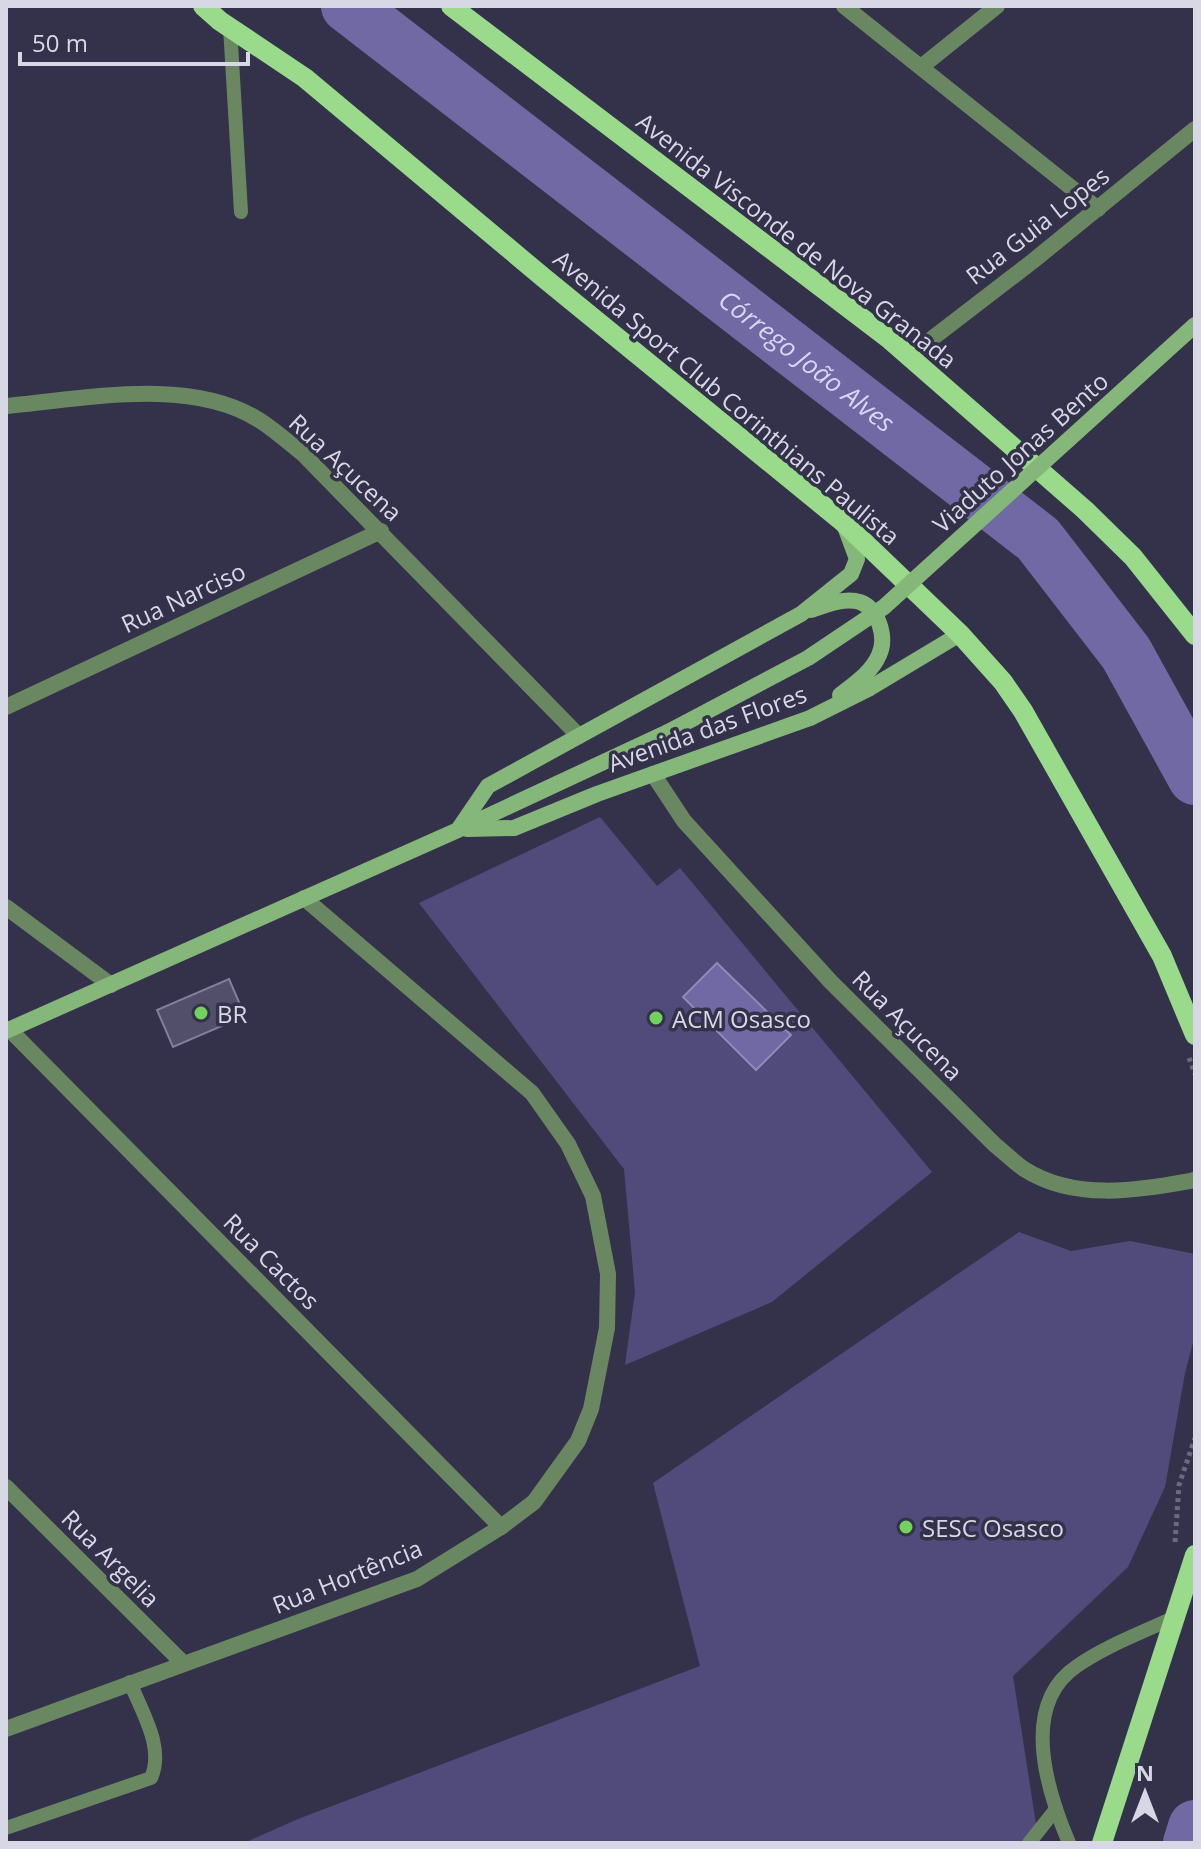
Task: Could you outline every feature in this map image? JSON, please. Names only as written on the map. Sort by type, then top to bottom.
[{"type":"main road","name":"Avenida Sport Club Corinthians Paulista","points":[[203,6],[305,78],[843,522],[960,634],[1003,682],[1023,711],[1162,956],[1190,1041]]},
{"type":"main road","name":"Avenida Visconde de Nova Granada","points":[[451,6],[888,338],[1085,510],[1133,557],[1195,635]]},
{"type":"main road","name":"Viaduto Jonas Bento","points":[[668,732],[808,658],[884,607],[1195,325]]},
{"type":"main road","name":"Avenida das Flores","points":[[458,830],[488,786],[801,614],[851,574],[857,559],[843,522]]},
{"type":"main road","points":[[801,614],[827,604],[858,602],[864,604],[878,621],[883,640],[878,659],[861,678],[810,718]]},
{"type":"main road","name":"Avenida das Flores","points":[[458,830],[514,828],[810,718],[870,688],[960,634]]},
{"type":"main road","name":"Avenida das Flores","points":[[8,1030],[458,830],[668,732]]},
{"type":"main road","points":[[1102,1843],[1195,1555]]},
{"type":"street","points":[[844,6],[1098,209]]},
{"type":"street","points":[[921,67],[997,6]]},
{"type":"street","name":"Rua Guia Lopes","points":[[908,357],[1195,129]]},
{"type":"street","name":"Rua Açucena","points":[[6,406],[155,393],[187,395],[230,406],[259,419],[303,454],[381,531],[579,736]]},
{"type":"street","name":"Rua Narciso","points":[[6,707],[381,531]]},
{"type":"street","name":"Rua Açucena","points":[[653,774],[684,821],[831,982],[995,1145],[1025,1169],[1067,1187],[1101,1192],[1195,1180]]},
{"type":"street","name":"Rua Hortência","points":[[6,1729],[417,1579],[501,1527],[534,1502],[578,1441],[591,1409],[607,1328],[608,1274],[593,1196],[568,1144],[532,1093],[304,898]]},
{"type":"street","points":[[6,907],[111,985]]},
{"type":"street","name":"Rua Cactos","points":[[8,1030],[501,1527]]},
{"type":"street","name":"Rua Argelia","points":[[6,1487],[183,1663]]},
{"type":"lane","points":[[230,27],[241,212]]},
{"type":"lane","points":[[1069,1843],[1056,1809],[1041,1741],[1044,1717],[1055,1689],[1075,1667],[1177,1616]]},
{"type":"lane","points":[[6,1828],[151,1778],[155,1768],[154,1743],[130,1682]]},
{"type":"lane","points":[[1029,1843],[1056,1809]]},
{"type":"path","points":[[1190,1041],[1195,1074]]},
{"type":"shaded area","name":"ACM Osasco","points":[[600,817],[657,886],[680,868],[932,1172],[772,1302],[625,1365],[635,1292],[624,1169],[419,903]]},
{"type":"shaded area","points":[[717,963],[791,1035],[756,1070],[683,997]]},
{"type":"shaded area","name":"SESC Osasco","points":[[1019,1232],[1071,1251],[1130,1241],[1195,1254],[1195,1335],[1185,1373],[1165,1487],[1128,1567],[1013,1676],[1039,1843],[244,1843],[298,1819],[700,1666],[653,1483]]},
{"type":"building","name":"BR","points":[[229,979],[245,1016],[173,1047],[157,1010]]},
{"type":"waterway","name":"Córrego João Alves","points":[[348,6],[1038,539],[1126,653],[1195,778]]},
{"type":"waterway","name":"Córrego João Alves","points":[[1190,1843],[1195,1827]]},
{"type":"place","name":"BR","points":[[201,1013]]},
{"type":"place","name":"ACM Osasco","points":[[656,1018]]},
{"type":"place","name":"SESC Osasco","points":[[906,1527]]}]
